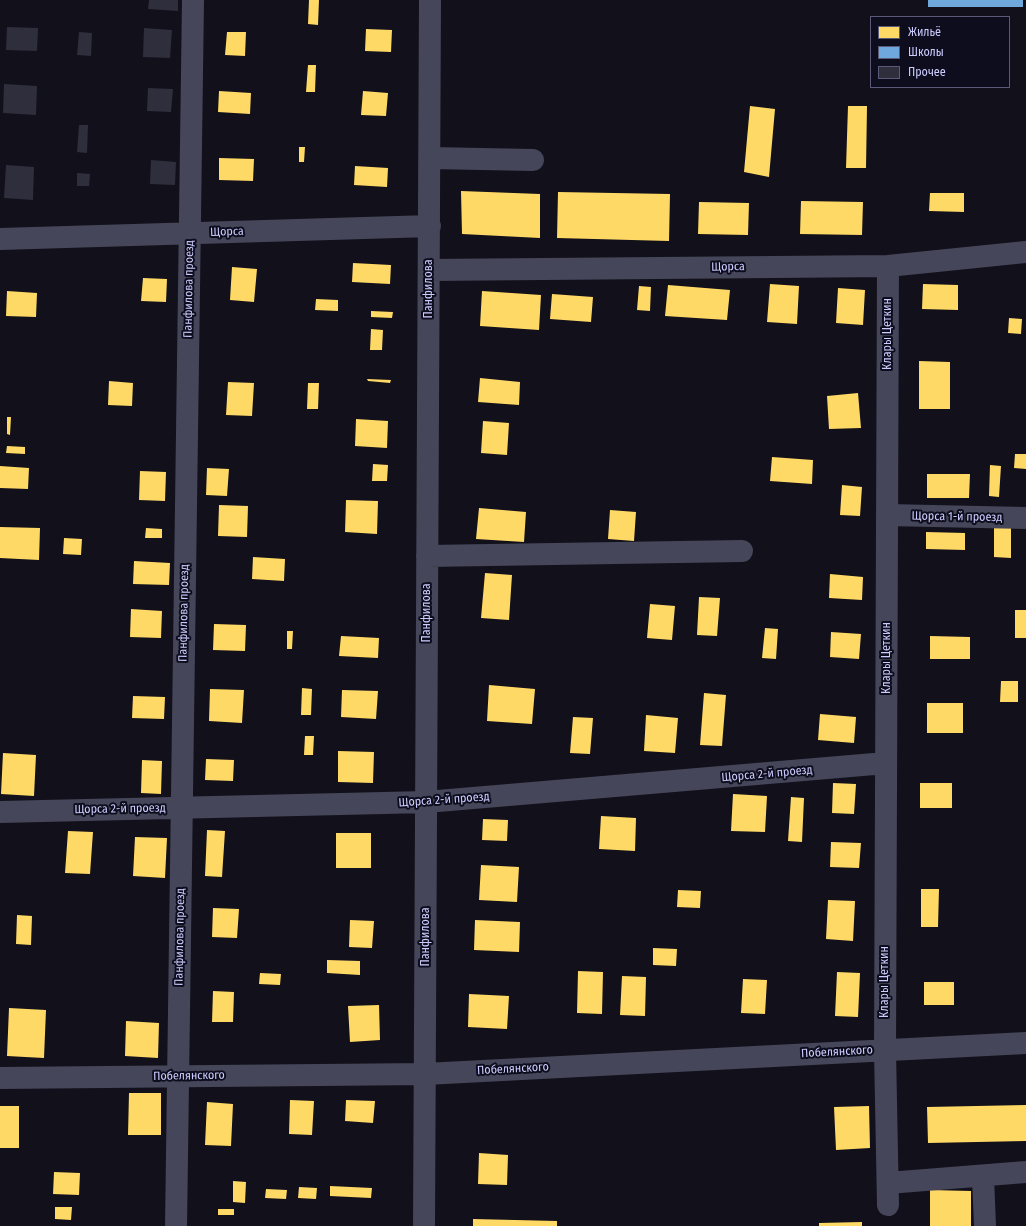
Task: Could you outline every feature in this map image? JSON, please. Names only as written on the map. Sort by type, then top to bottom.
[{"type":"street","name":"Панфилова проезд","points":[[176,1226],[193,0]]},
{"type":"street","name":"Панфилова","points":[[424,1226],[430,0]]},
{"type":"street","points":[[430,158],[534,160]]},
{"type":"street","name":"Щорса","points":[[0,239],[430,226]]},
{"type":"street","name":"Щорса","points":[[429,270],[888,266],[1026,252]]},
{"type":"street","name":"Клары Цеткин","points":[[888,266],[885,1050],[888,1205]]},
{"type":"street","name":"Щорса 1-й проезд","points":[[887,515],[1026,518]]},
{"type":"street","points":[[427,556],[742,551]]},
{"type":"street","name":"Щорса 2-й проезд","points":[[0,812],[426,802],[886,764]]},
{"type":"street","name":"Побелянского","points":[[0,1078],[425,1074],[1026,1043]]},
{"type":"street","points":[[888,1183],[1026,1172]]},
{"type":"street","points":[[983,1176],[985,1226]]},
{"type":"building: Жильё","points":[[309,0],[319,0],[318,25],[308,24]]},
{"type":"building: Жильё","points":[[366,29],[392,30],[391,52],[365,51]]},
{"type":"building: Жильё","points":[[227,32],[246,32],[245,56],[225,55]]},
{"type":"building: Жильё","points":[[308,65],[316,65],[315,92],[306,92]]},
{"type":"building: Жильё","points":[[219,91],[251,93],[250,114],[218,112]]},
{"type":"building: Жильё","points":[[363,91],[388,93],[386,116],[361,115]]},
{"type":"building: Жильё","points":[[750,106],[775,109],[769,177],[744,172]]},
{"type":"building: Жильё","points":[[848,106],[867,106],[866,168],[846,168]]},
{"type":"building: Жильё","points":[[299,147],[305,147],[304,162],[299,162]]},
{"type":"building: Жильё","points":[[219,158],[254,159],[253,181],[219,180]]},
{"type":"building: Жильё","points":[[355,166],[388,168],[387,187],[354,185]]},
{"type":"building: Жильё","points":[[461,191],[540,194],[540,238],[462,234]]},
{"type":"building: Жильё","points":[[558,192],[670,194],[669,241],[557,238]]},
{"type":"building: Жильё","points":[[930,193],[964,193],[964,212],[929,211]]},
{"type":"building: Жильё","points":[[801,201],[863,202],[862,235],[800,234]]},
{"type":"building: Жильё","points":[[699,202],[749,203],[748,235],[698,234]]},
{"type":"building: Жильё","points":[[353,263],[391,265],[390,284],[352,282]]},
{"type":"building: Жильё","points":[[232,267],[257,269],[254,302],[230,300]]},
{"type":"building: Жильё","points":[[143,278],[167,279],[166,302],[141,301]]},
{"type":"building: Жильё","points":[[770,284],[799,286],[797,324],[767,322]]},
{"type":"building: Жильё","points":[[923,284],[958,285],[958,310],[922,309]]},
{"type":"building: Жильё","points":[[668,285],[730,290],[727,320],[665,316]]},
{"type":"building: Жильё","points":[[639,286],[651,287],[650,311],[637,310]]},
{"type":"building: Жильё","points":[[838,288],[865,290],[863,325],[836,323]]},
{"type":"building: Жильё","points":[[7,291],[37,293],[36,317],[6,316]]},
{"type":"building: Жильё","points":[[482,291],[541,295],[539,330],[480,326]]},
{"type":"building: Жильё","points":[[552,294],[593,297],[591,322],[550,319]]},
{"type":"building: Жильё","points":[[316,299],[338,300],[338,311],[315,310]]},
{"type":"building: Жильё","points":[[371,311],[393,312],[392,318],[371,317]]},
{"type":"building: Жильё","points":[[1009,318],[1022,319],[1021,334],[1008,333]]},
{"type":"building: Жильё","points":[[371,329],[383,330],[382,350],[370,350]]},
{"type":"building: Жильё","points":[[919,361],[950,362],[950,409],[919,409]]},
{"type":"building: Жильё","points":[[480,378],[520,382],[519,405],[478,402]]},
{"type":"building: Жильё","points":[[367,379],[391,380],[390,383],[368,381]]},
{"type":"building: Жильё","points":[[109,381],[133,383],[132,406],[108,405]]},
{"type":"building: Жильё","points":[[228,382],[254,383],[252,416],[226,415]]},
{"type":"building: Жильё","points":[[308,383],[319,383],[318,409],[307,409]]},
{"type":"building: Жильё","points":[[858,393],[861,428],[829,429],[827,396]]},
{"type":"building: Жильё","points":[[7,417],[11,417],[10,435],[7,434]]},
{"type":"building: Жильё","points":[[356,419],[388,421],[387,448],[355,446]]},
{"type":"building: Жильё","points":[[483,421],[509,423],[507,455],[481,453]]},
{"type":"building: Жильё","points":[[7,446],[25,447],[25,454],[6,453]]},
{"type":"building: Жильё","points":[[1015,454],[1026,454],[1026,469],[1014,468]]},
{"type":"building: Жильё","points":[[772,457],[813,460],[812,484],[770,481]]},
{"type":"building: Жильё","points":[[373,464],[388,465],[387,481],[372,481]]},
{"type":"building: Жильё","points":[[990,465],[1001,466],[999,497],[989,496]]},
{"type":"building: Жильё","points":[[0,466],[29,468],[28,489],[0,488]]},
{"type":"building: Жильё","points":[[207,468],[229,469],[227,496],[206,495]]},
{"type":"building: Жильё","points":[[140,471],[166,472],[165,501],[139,500]]},
{"type":"building: Жильё","points":[[927,474],[970,474],[969,498],[927,498]]},
{"type":"building: Жильё","points":[[842,485],[862,487],[860,516],[840,515]]},
{"type":"building: Жильё","points":[[346,500],[378,501],[377,534],[345,532]]},
{"type":"building: Жильё","points":[[219,505],[248,506],[247,537],[218,536]]},
{"type":"building: Жильё","points":[[479,508],[526,512],[524,542],[476,539]]},
{"type":"building: Жильё","points":[[610,510],[636,512],[634,541],[608,539]]},
{"type":"building: Жильё","points":[[0,527],[40,528],[39,560],[0,558]]},
{"type":"building: Жильё","points":[[994,527],[1011,527],[1011,558],[994,557]]},
{"type":"building: Жильё","points":[[146,528],[162,529],[162,538],[145,538]]},
{"type":"building: Жильё","points":[[926,532],[965,533],[965,550],[926,549]]},
{"type":"building: Жильё","points":[[64,538],[82,539],[81,555],[63,554]]},
{"type":"building: Жильё","points":[[253,557],[285,559],[284,581],[252,579]]},
{"type":"building: Жильё","points":[[134,561],[170,563],[169,585],[133,584]]},
{"type":"building: Жильё","points":[[485,573],[512,575],[509,620],[481,618]]},
{"type":"building: Жильё","points":[[830,574],[863,577],[862,600],[829,598]]},
{"type":"building: Жильё","points":[[699,597],[720,598],[717,636],[697,635]]},
{"type":"building: Жильё","points":[[650,604],[675,606],[672,640],[647,638]]},
{"type":"building: Жильё","points":[[131,609],[162,611],[161,638],[130,637]]},
{"type":"building: Жильё","points":[[1015,610],[1026,610],[1026,638],[1015,638]]},
{"type":"building: Жильё","points":[[214,624],[246,625],[245,651],[213,650]]},
{"type":"building: Жильё","points":[[765,628],[778,629],[776,659],[762,658]]},
{"type":"building: Жильё","points":[[287,631],[293,631],[292,649],[287,649]]},
{"type":"building: Жильё","points":[[831,632],[861,634],[859,659],[830,657]]},
{"type":"building: Жильё","points":[[341,636],[379,638],[378,658],[339,656]]},
{"type":"building: Жильё","points":[[930,636],[970,637],[970,659],[930,659]]},
{"type":"building: Жильё","points":[[1001,681],[1018,681],[1018,702],[1000,702]]},
{"type":"building: Жильё","points":[[489,685],[535,689],[532,724],[487,721]]},
{"type":"building: Жильё","points":[[302,688],[312,689],[311,715],[301,715]]},
{"type":"building: Жильё","points":[[210,689],[244,690],[242,723],[209,721]]},
{"type":"building: Жильё","points":[[342,690],[378,691],[376,719],[341,717]]},
{"type":"building: Жильё","points":[[704,693],[726,695],[722,746],[700,745]]},
{"type":"building: Жильё","points":[[133,696],[165,697],[164,719],[132,718]]},
{"type":"building: Жильё","points":[[927,703],[963,703],[963,733],[927,733]]},
{"type":"building: Жильё","points":[[820,714],[856,717],[854,743],[818,740]]},
{"type":"building: Жильё","points":[[646,715],[678,718],[675,753],[644,751]]},
{"type":"building: Жильё","points":[[573,717],[593,718],[590,754],[570,753]]},
{"type":"building: Жильё","points":[[305,736],[314,736],[313,755],[304,755]]},
{"type":"building: Жильё","points":[[338,751],[374,752],[373,783],[338,782]]},
{"type":"building: Жильё","points":[[3,753],[36,755],[34,796],[1,794]]},
{"type":"building: Жильё","points":[[206,759],[234,760],[233,781],[205,780]]},
{"type":"building: Жильё","points":[[142,760],[162,761],[161,794],[141,793]]},
{"type":"building: Жильё","points":[[833,783],[856,784],[854,814],[832,813]]},
{"type":"building: Жильё","points":[[920,783],[952,783],[952,808],[920,808]]},
{"type":"building: Жильё","points":[[733,794],[767,796],[765,832],[731,831]]},
{"type":"building: Жильё","points":[[791,797],[804,798],[802,842],[788,841]]},
{"type":"building: Жильё","points":[[601,816],[636,818],[635,851],[599,849]]},
{"type":"building: Жильё","points":[[483,819],[508,820],[507,841],[482,840]]},
{"type":"building: Жильё","points":[[207,830],[225,831],[222,877],[205,876]]},
{"type":"building: Жильё","points":[[68,831],[93,832],[90,874],[65,873]]},
{"type":"building: Жильё","points":[[336,833],[371,833],[371,868],[336,868]]},
{"type":"building: Жильё","points":[[135,837],[167,838],[165,878],[133,876]]},
{"type":"building: Жильё","points":[[831,842],[861,843],[859,868],[830,867]]},
{"type":"building: Жильё","points":[[481,865],[519,867],[517,902],[479,900]]},
{"type":"building: Жильё","points":[[921,889],[939,889],[938,927],[921,927]]},
{"type":"building: Жильё","points":[[678,890],[701,891],[700,908],[677,907]]},
{"type":"building: Жильё","points":[[828,900],[855,901],[853,941],[826,939]]},
{"type":"building: Жильё","points":[[213,908],[239,909],[237,938],[212,937]]},
{"type":"building: Жильё","points":[[17,915],[32,916],[31,945],[16,944]]},
{"type":"building: Жильё","points":[[350,920],[374,921],[372,948],[349,947]]},
{"type":"building: Жильё","points":[[475,920],[520,922],[519,952],[474,950]]},
{"type":"building: Жильё","points":[[653,948],[677,949],[676,966],[653,965]]},
{"type":"building: Жильё","points":[[327,960],[360,961],[360,975],[327,973]]},
{"type":"building: Жильё","points":[[578,971],[603,972],[602,1014],[577,1013]]},
{"type":"building: Жильё","points":[[837,972],[860,973],[858,1017],[835,1016]]},
{"type":"building: Жильё","points":[[260,973],[281,974],[280,985],[259,984]]},
{"type":"building: Жильё","points":[[622,976],[646,977],[645,1016],[620,1015]]},
{"type":"building: Жильё","points":[[743,979],[767,980],[765,1014],[741,1013]]},
{"type":"building: Жильё","points":[[924,982],[954,982],[954,1005],[924,1005]]},
{"type":"building: Жильё","points":[[213,991],[234,992],[233,1022],[212,1022]]},
{"type":"building: Жильё","points":[[469,994],[509,996],[507,1029],[468,1027]]},
{"type":"building: Жильё","points":[[379,1005],[380,1040],[350,1042],[348,1006]]},
{"type":"building: Жильё","points":[[9,1008],[46,1010],[44,1058],[7,1056]]},
{"type":"building: Жильё","points":[[126,1021],[159,1023],[158,1058],[125,1056]]},
{"type":"building: Жильё","points":[[129,1093],[161,1093],[161,1135],[128,1135]]},
{"type":"building: Жильё","points":[[290,1100],[314,1101],[312,1135],[289,1134]]},
{"type":"building: Жильё","points":[[346,1100],[375,1101],[373,1123],[345,1121]]},
{"type":"building: Жильё","points":[[207,1102],[233,1104],[231,1146],[205,1145]]},
{"type":"building: Жильё","points":[[1026,1105],[1026,1141],[928,1143],[927,1107]]},
{"type":"building: Жильё","points":[[0,1106],[19,1106],[19,1148],[0,1148]]},
{"type":"building: Жильё","points":[[869,1106],[870,1148],[836,1150],[834,1107]]},
{"type":"building: Жильё","points":[[479,1153],[508,1155],[507,1185],[478,1184]]},
{"type":"building: Жильё","points":[[54,1172],[80,1173],[79,1195],[53,1194]]},
{"type":"building: Жильё","points":[[233,1181],[246,1182],[245,1203],[233,1202]]},
{"type":"building: Жильё","points":[[330,1186],[372,1188],[371,1198],[330,1196]]},
{"type":"building: Жильё","points":[[299,1187],[317,1188],[316,1199],[298,1198]]},
{"type":"building: Жильё","points":[[266,1189],[287,1190],[286,1199],[265,1198]]},
{"type":"building: Жильё","points":[[930,1190],[971,1191],[971,1226],[930,1226]]},
{"type":"building: Жильё","points":[[55,1207],[72,1207],[71,1220],[55,1219]]},
{"type":"building: Жильё","points":[[218,1209],[234,1209],[234,1215],[218,1215]]},
{"type":"building: Жильё","points":[[473,1219],[557,1221],[557,1226],[473,1226]]},
{"type":"building: Жильё","points":[[862,1222],[862,1226],[819,1226],[819,1223]]},
{"type":"building: Школы","points":[[928,0],[1023,0],[1023,7],[928,7]]},
{"type":"building: Прочее","points":[[149,0],[178,0],[178,11],[148,9]]},
{"type":"building: Прочее","points":[[7,27],[38,28],[37,51],[6,50]]},
{"type":"building: Прочее","points":[[144,28],[172,30],[170,58],[143,57]]},
{"type":"building: Прочее","points":[[79,32],[92,33],[91,56],[77,55]]},
{"type":"building: Прочее","points":[[4,84],[37,86],[36,115],[3,113]]},
{"type":"building: Прочее","points":[[148,88],[173,89],[171,112],[147,111]]},
{"type":"building: Прочее","points":[[79,125],[88,125],[87,153],[77,152]]},
{"type":"building: Прочее","points":[[151,160],[176,162],[175,185],[150,184]]},
{"type":"building: Прочее","points":[[6,165],[34,167],[33,200],[4,198]]},
{"type":"building: Прочее","points":[[77,173],[90,174],[89,186],[77,186]]}]
